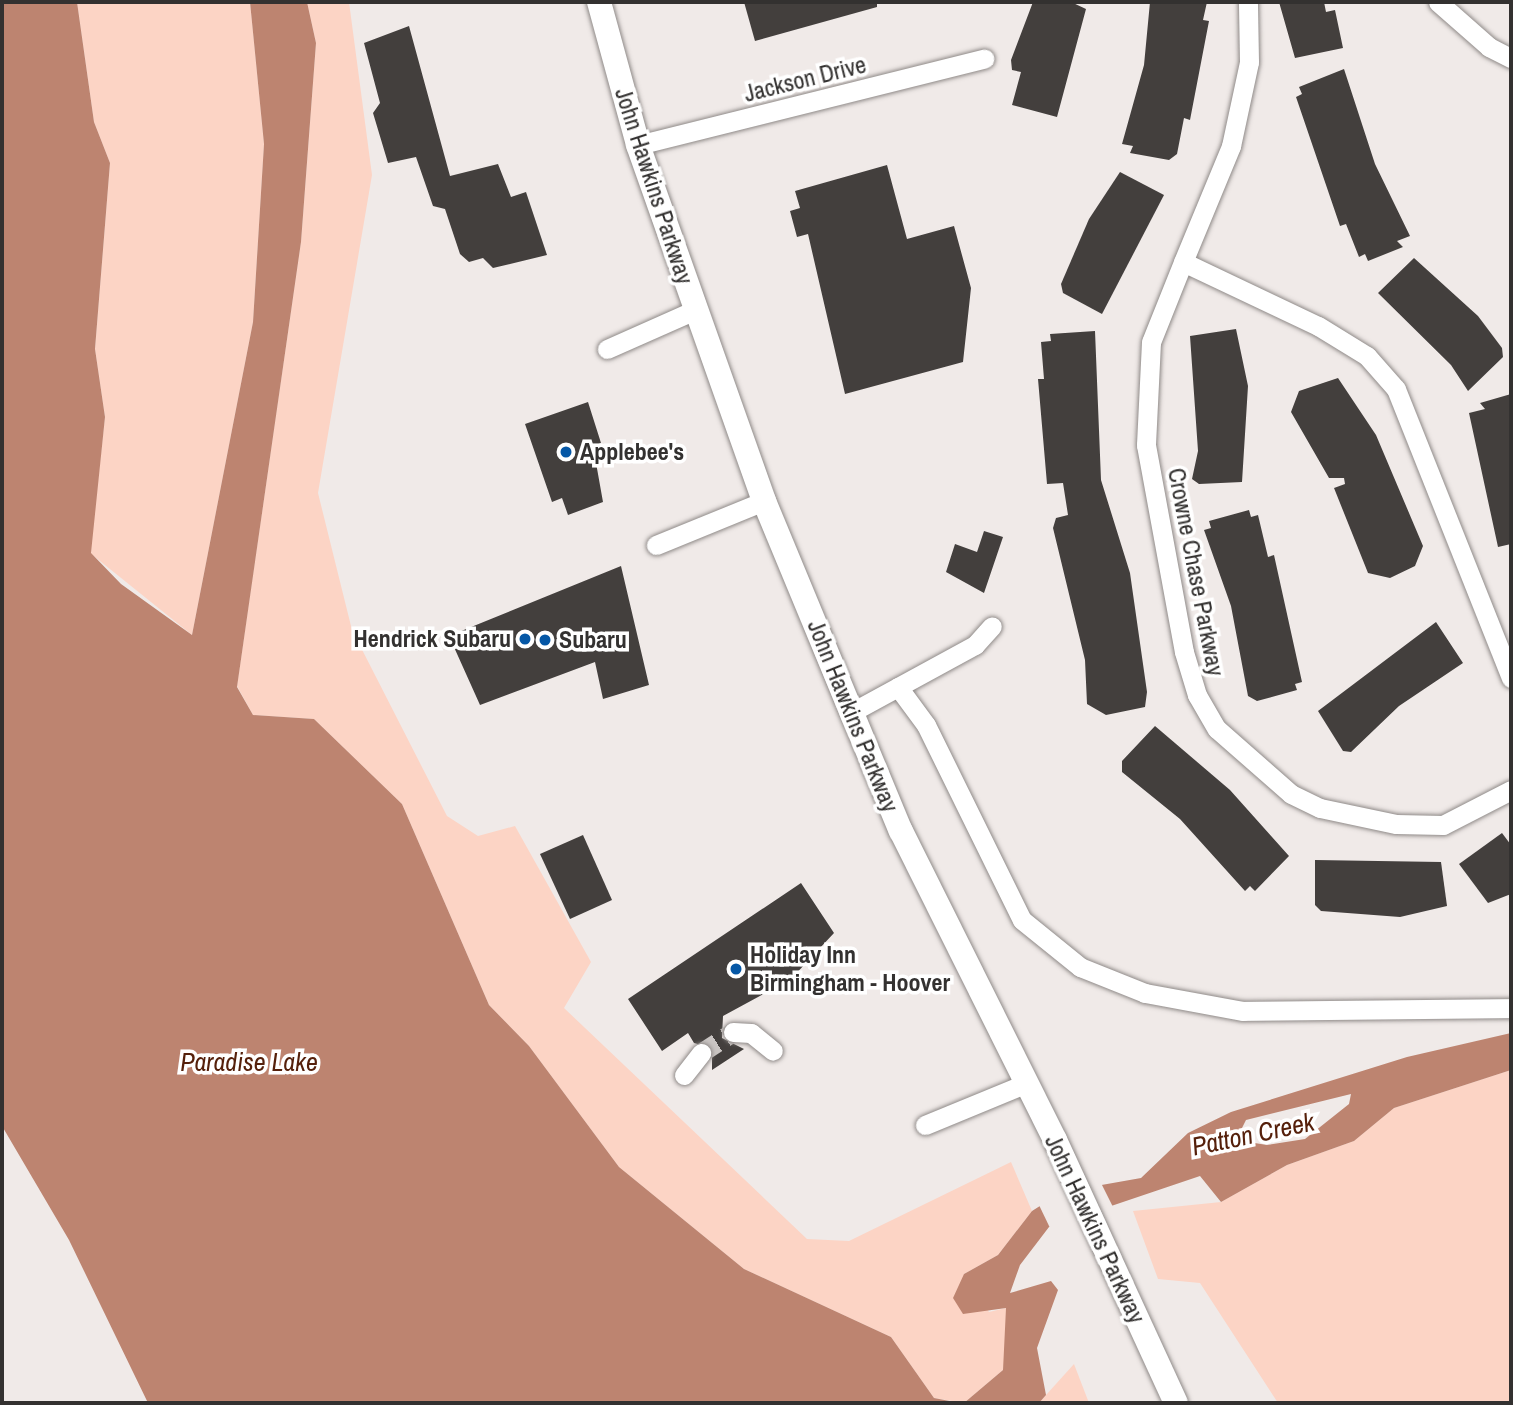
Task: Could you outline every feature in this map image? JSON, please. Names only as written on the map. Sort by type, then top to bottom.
[{"type":"main road","name":"John Hawkins Parkway","points":[[599,2],[638,145],[764,501],[901,831],[1055,1140],[1176,1403]]},
{"type":"street","name":"Crowne Chase Parkway","points":[[1248,2],[1249,62],[1231,146],[1151,342],[1146,445],[1184,652],[1197,695],[1217,729],[1291,794],[1320,808],[1383,822],[1443,825],[1511,790]]},
{"type":"street","points":[[1438,2],[1489,47],[1511,58]]},
{"type":"street","name":"Jackson Drive","points":[[638,145],[984,59]]},
{"type":"street","points":[[1183,262],[1318,326],[1367,356],[1396,389],[1511,678]]},
{"type":"street","points":[[607,349],[695,310]]},
{"type":"street","points":[[656,545],[764,501]]},
{"type":"street","points":[[852,712],[975,645],[992,626]]},
{"type":"street","points":[[898,687],[926,726],[1022,920],[1080,967],[1145,993],[1243,1011],[1511,1008]]},
{"type":"street","points":[[733,1032],[751,1033],[773,1051]]},
{"type":"street","points":[[684,1075],[701,1053]]},
{"type":"street","points":[[925,1125],[1027,1083]]},
{"type":"shaded area","points":[[77,2],[250,2],[264,144],[253,322],[192,635],[90,553],[105,417],[95,349],[110,163],[94,122]]},
{"type":"shaded area","points":[[307,2],[349,2],[372,175],[318,493],[352,630],[447,816],[478,836],[515,826],[591,962],[564,1008],[807,1239],[849,1241],[1011,1162],[1032,1211],[998,1255],[964,1274],[989,1312],[1006,1308],[1006,1355],[1003,1370],[964,1403],[934,1398],[891,1337],[744,1269],[619,1167],[529,1046],[489,1005],[402,804],[314,719],[253,715],[237,686],[301,242],[316,43]]},
{"type":"shaded area","points":[[1511,1070],[1511,1403],[1278,1403],[1200,1283],[1158,1279],[1133,1211],[1221,1202],[1287,1165],[1354,1141],[1394,1108]]},
{"type":"shaded area","points":[[1074,1364],[1089,1403],[1039,1403],[1046,1395]]},
{"type":"water","name":"Paradise Lake","points":[[2,2],[77,2],[94,122],[110,163],[95,349],[105,417],[91,553],[121,584],[192,635],[253,322],[264,144],[250,2],[307,2],[316,43],[301,242],[237,687],[253,715],[314,719],[402,804],[489,1005],[529,1046],[619,1167],[744,1269],[891,1337],[934,1398],[960,1403],[148,1403],[69,1240],[2,1126]]},
{"type":"water","points":[[1511,1033],[1511,1070],[1394,1108],[1354,1141],[1287,1165],[1221,1202],[1200,1176],[1049,1227],[1020,1265],[1010,1293],[1051,1281],[1058,1290],[1037,1348],[1046,1395],[1039,1403],[964,1403],[1003,1370],[1006,1308],[963,1314],[953,1298],[964,1274],[998,1255],[1032,1211],[1062,1192],[1141,1178],[1188,1133],[1231,1112],[1407,1057]],"holes":[[[1351,1094],[1349,1104],[1305,1139],[1267,1145],[1236,1140],[1246,1120]]]},
{"type":"pier","points":[[1101,1183],[1114,1209],[1051,1230],[1038,1203],[1060,1189]]},
{"type":"building","points":[[744,2],[877,2],[877,7],[755,41]]},
{"type":"building","points":[[1033,2],[1071,2],[1086,9],[1057,117],[1012,105],[1021,72],[1012,70],[1011,60]]},
{"type":"building","points":[[1150,2],[1207,2],[1203,20],[1209,21],[1190,120],[1184,118],[1177,154],[1169,160],[1130,153],[1133,146],[1122,144],[1144,65]]},
{"type":"building","points":[[1279,2],[1324,2],[1326,12],[1335,10],[1343,48],[1295,58]]},
{"type":"building","points":[[409,26],[450,176],[498,164],[511,197],[526,192],[547,255],[493,268],[483,258],[469,262],[460,254],[445,209],[433,206],[416,157],[388,163],[373,113],[380,103],[364,43]]},
{"type":"building","points":[[1344,69],[1375,164],[1410,236],[1397,241],[1403,247],[1368,261],[1365,254],[1359,257],[1346,224],[1340,226],[1296,97],[1302,94],[1299,87]]},
{"type":"building","points":[[887,165],[907,239],[954,226],[971,288],[963,362],[845,394],[808,234],[797,237],[790,211],[800,208],[795,191]]},
{"type":"building","points":[[1120,172],[1164,195],[1102,314],[1063,293],[1061,284],[1089,219]]},
{"type":"building","points":[[1414,258],[1478,316],[1502,348],[1503,357],[1468,391],[1451,365],[1378,293]]},
{"type":"building","points":[[1236,329],[1248,386],[1242,482],[1199,484],[1192,479],[1198,451],[1190,336]]},
{"type":"building","points":[[1095,331],[1101,480],[1130,573],[1147,692],[1145,707],[1106,715],[1087,704],[1085,660],[1053,528],[1056,518],[1068,515],[1063,483],[1047,484],[1038,379],[1044,379],[1041,342],[1051,341],[1050,334]]},
{"type":"building","points":[[1338,378],[1376,435],[1423,546],[1415,566],[1390,578],[1368,573],[1334,488],[1345,484],[1344,478],[1329,478],[1291,412],[1299,391]]},
{"type":"building","points":[[1511,394],[1511,544],[1498,547],[1469,413],[1485,409],[1480,403]]},
{"type":"building","points":[[588,402],[601,443],[593,446],[603,502],[568,515],[562,498],[552,502],[525,424]]},
{"type":"building","points":[[1249,510],[1251,517],[1258,515],[1268,557],[1274,555],[1302,682],[1295,684],[1297,690],[1257,701],[1248,696],[1231,606],[1204,530],[1211,528],[1209,521]]},
{"type":"building","points":[[984,531],[1003,537],[984,593],[946,572],[955,544],[977,552]]},
{"type":"building","name":"Subaru","points":[[621,566],[649,685],[603,699],[595,662],[480,705],[449,636]]},
{"type":"building","points":[[1436,622],[1463,663],[1399,706],[1351,752],[1343,751],[1318,711]]},
{"type":"building","points":[[1155,726],[1230,790],[1289,856],[1255,891],[1250,886],[1245,891],[1180,819],[1122,772],[1122,761]]},
{"type":"building","points":[[1502,833],[1511,845],[1511,894],[1488,903],[1459,864]]},
{"type":"building","points":[[583,835],[612,900],[570,919],[540,854]]},
{"type":"building","points":[[1315,860],[1441,862],[1447,906],[1400,917],[1321,911],[1315,905]]},
{"type":"building","name":"Holiday Inn Birmingham - Hoover","points":[[801,883],[834,933],[791,979],[723,1016],[722,1038],[744,1049],[712,1070],[712,1048],[694,1043],[688,1033],[662,1051],[628,999]]},
{"type":"tunnel","points":[[701,1053],[733,1032]]},
{"type":"place","name":"Applebee's","points":[[566,452]]},
{"type":"place","name":"Hendrick Subaru","points":[[525,639]]},
{"type":"place","name":"Subaru","points":[[545,640]]},
{"type":"place","name":"Holiday Inn Birmingham - Hoover","points":[[736,969]]},
{"type":"water label","name":"Patton Creek","points":[[1253,1134]]}]
